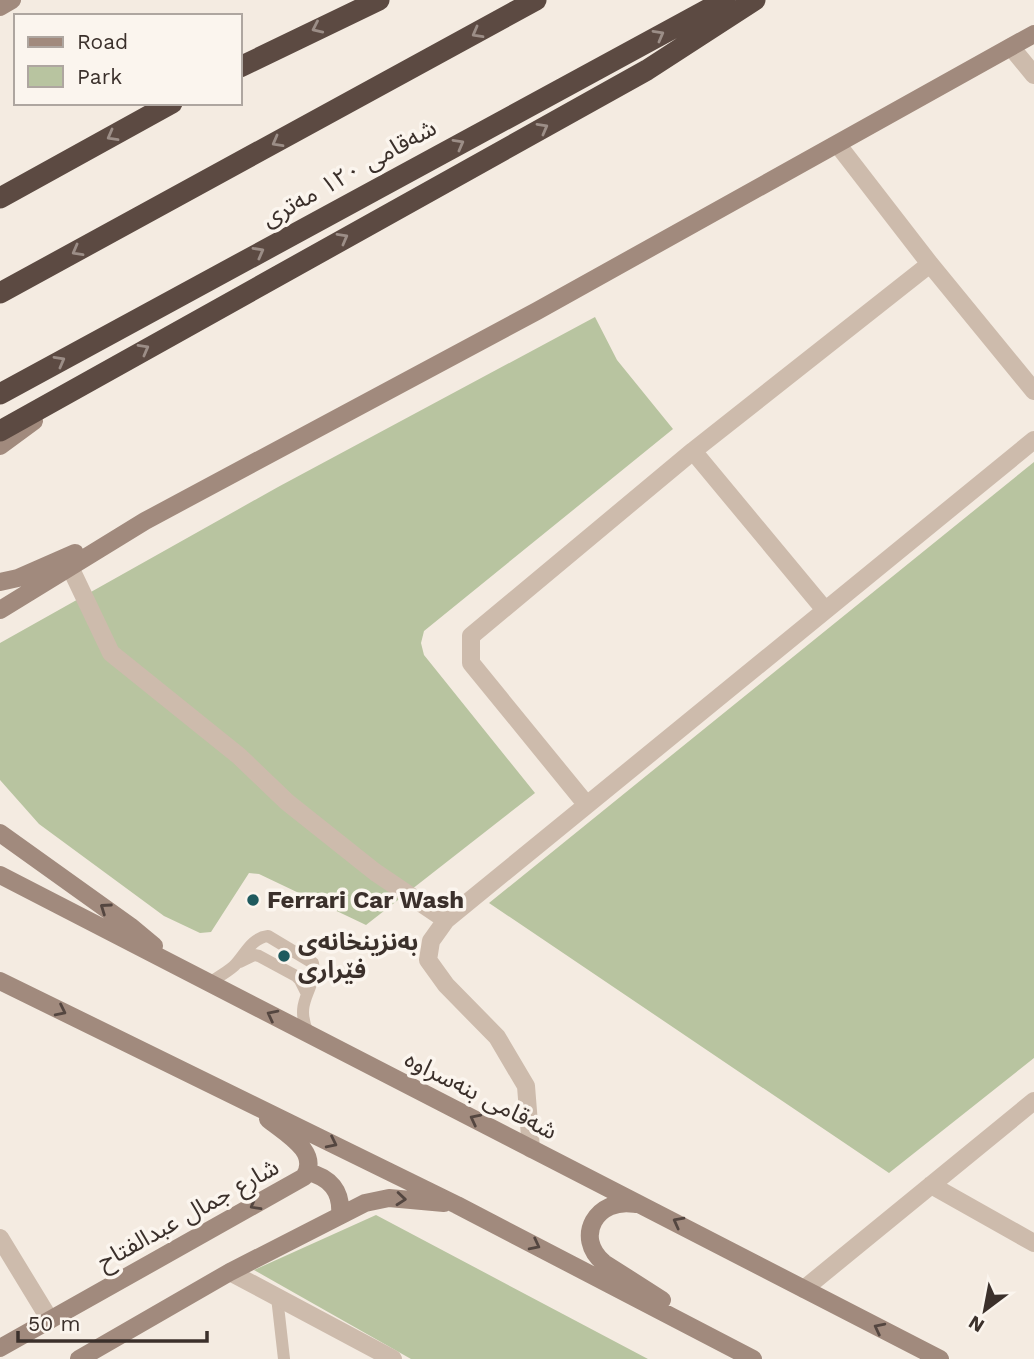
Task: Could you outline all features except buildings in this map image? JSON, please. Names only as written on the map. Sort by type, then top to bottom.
[{"type":"highway","points":[[242,65],[379,0]]},
{"type":"highway","points":[[0,293],[537,0]]},
{"type":"highway","name":"شەقامی ١٢٠ مەتری","points":[[0,394],[724,0]]},
{"type":"highway","points":[[0,431],[647,70],[755,0]]},
{"type":"highway","points":[[0,198],[168,105]]},
{"type":"main road","points":[[0,7],[12,0]]},
{"type":"main road","points":[[0,610],[145,521],[838,145],[1034,34]]},
{"type":"main road","points":[[0,446],[106,370]]},
{"type":"main road","points":[[0,582],[18,578],[145,521]]},
{"type":"main road","points":[[0,833],[130,926],[178,967]]},
{"type":"main road","name":"شەقامی بنەسراوە","points":[[0,875],[940,1359]]},
{"type":"main road","points":[[0,981],[457,1205],[753,1359]]},
{"type":"main road","name":"شارع جمال عبدالفتاح","points":[[0,1348],[290,1186],[307,1172],[310,1161],[303,1148],[243,1099]]},
{"type":"main road","points":[[307,1172],[321,1177],[335,1188],[341,1201],[340,1215]]},
{"type":"main road","points":[[79,1359],[230,1272],[365,1203],[389,1198],[457,1205]]},
{"type":"main road","points":[[649,1207],[622,1203],[610,1206],[599,1214],[590,1234],[597,1256],[720,1341]]},
{"type":"street","points":[[1011,47],[1034,75]]},
{"type":"street","points":[[838,145],[930,264],[1034,391]]},
{"type":"street","points":[[586,804],[471,663],[471,636],[693,451],[930,264]]},
{"type":"street","points":[[531,1149],[526,1086],[498,1037],[446,985],[428,960],[431,942],[446,920],[1034,440]]},
{"type":"street","points":[[693,451],[825,610]]},
{"type":"street","points":[[71,567],[111,653],[239,756],[288,802],[375,872],[446,920]]},
{"type":"street","points":[[804,1289],[1034,1101]]},
{"type":"street","points":[[931,1185],[1034,1243]]},
{"type":"street","points":[[0,1238],[50,1320]]},
{"type":"street","points":[[230,1272],[393,1359]]},
{"type":"lane","points":[[234,965],[262,936],[268,936],[313,963],[314,972],[302,1014],[308,1034]]},
{"type":"lane","points":[[209,983],[254,955],[296,976],[307,993]]},
{"type":"lane","points":[[277,1297],[284,1359]]},
{"type":"green space","points":[[595,317],[617,360],[673,429],[424,631],[421,643],[424,655],[535,793],[366,925],[259,874],[249,873],[211,932],[200,933],[164,916],[39,824],[0,780],[0,643],[278,487]]},
{"type":"green space","points":[[1034,462],[1034,1058],[889,1173],[489,903]]},
{"type":"green space","points":[[376,1215],[648,1359],[411,1359],[254,1270]]},
{"type":"place","name":"Ferrari Car Wash","points":[[253,900]]},
{"type":"place","name":"بەنزینخانەی فێراری","points":[[284,956]]}]
